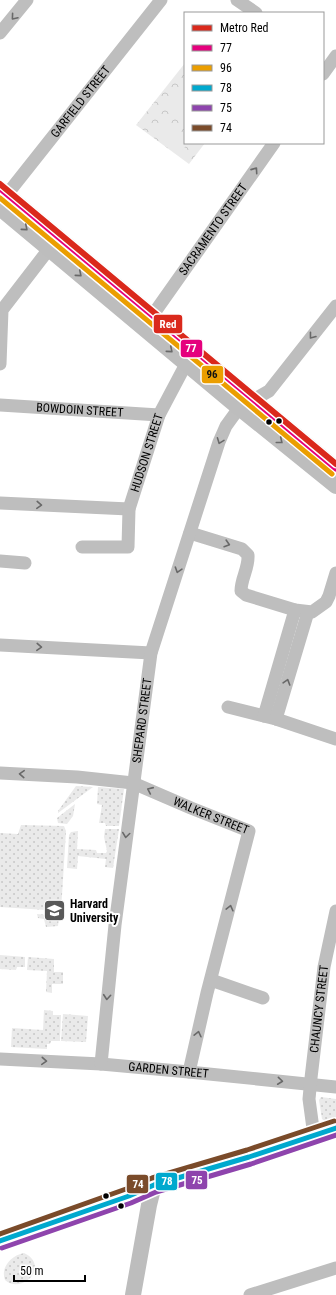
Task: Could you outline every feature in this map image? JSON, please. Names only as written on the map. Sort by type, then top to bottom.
[{"type":"main road","points":[[2,199],[49,249],[239,408],[336,486]]},
{"type":"main road","points":[[2,199],[152,316],[336,469]]},
{"type":"main road","points":[[0,1241],[129,1196],[154,1185],[336,1128]]},
{"type":"main road","points":[[133,1295],[154,1185]]},
{"type":"street","points":[[0,33],[27,0]]},
{"type":"street","name":"GARFIELD STREET","points":[[2,199],[161,0]]},
{"type":"street","points":[[237,0],[255,12]]},
{"type":"street","name":"SACRAMENTO STREET","points":[[152,316],[273,144]]},
{"type":"street","points":[[0,364],[1,310],[49,249]]},
{"type":"street","name":"SHEPARD STREET","points":[[101,1064],[115,924],[151,654],[219,442],[226,426],[239,408],[269,391],[336,306]]},
{"type":"street","name":"HUDSON STREET","points":[[82,547],[128,547],[129,509],[160,415],[186,364]]},
{"type":"street","name":"BOWDOIN STREET","points":[[0,405],[160,415]]},
{"type":"street","points":[[0,503],[129,509]]},
{"type":"street","points":[[190,532],[242,549],[248,555],[248,562],[241,584],[241,591],[246,595],[301,611],[317,609],[326,602],[336,573]]},
{"type":"street","points":[[0,561],[25,563]]},
{"type":"street","points":[[270,718],[301,611]]},
{"type":"street","points":[[0,645],[151,654]]},
{"type":"street","points":[[228,707],[270,718],[336,739]]},
{"type":"street","name":"WALKER STREET","points":[[0,773],[77,777],[133,783],[249,831],[189,1072]]},
{"type":"street","name":"CHAUNCY STREET","points":[[314,1136],[309,1099],[310,1085],[324,967],[336,911]]},
{"type":"street","points":[[211,980],[264,998]]},
{"type":"street","name":"GARDEN STREET","points":[[0,1059],[101,1064],[336,1087]]},
{"type":"street","points":[[250,1295],[336,1268]]},
{"type":"green space","points":[[184,64],[184,144],[204,144],[189,164],[136,125]]},
{"type":"green space","points":[[184,81],[184,117],[167,104]]},
{"type":"green space","points":[[166,123],[184,136],[184,144],[187,144],[179,155],[155,137]]},
{"type":"green space","points":[[76,786],[93,787],[58,813],[58,811]]},
{"type":"green space","points":[[98,787],[124,789],[119,826],[106,826],[105,823],[99,823],[102,805],[97,804]]},
{"type":"green space","points":[[75,804],[73,816],[67,824],[58,823],[57,818]]},
{"type":"green space","points":[[21,825],[64,826],[66,831],[61,911],[0,907],[0,833],[18,834]]},
{"type":"green space","points":[[105,829],[119,829],[113,868],[105,867],[106,859],[78,856],[77,869],[67,868],[69,835],[71,832],[78,831],[77,849],[96,850],[97,853],[106,853],[107,851],[104,837]]},
{"type":"green space","points":[[37,914],[58,916],[58,926],[46,927],[44,919],[38,918]]},
{"type":"green space","points":[[0,955],[25,957],[25,967],[17,967],[16,970],[0,969]]},
{"type":"green space","points":[[28,957],[54,959],[54,972],[63,972],[63,984],[52,984],[52,993],[46,992],[47,971],[27,970]]},
{"type":"green space","points":[[44,1010],[53,1011],[53,1015],[61,1015],[60,1041],[51,1041],[50,1044],[47,1044],[47,1049],[11,1047],[12,1028],[43,1030]]},
{"type":"green space","points":[[63,1014],[88,1016],[86,1042],[61,1041]]},
{"type":"green space","points":[[321,1097],[336,1099],[336,1117],[325,1121],[322,1119],[319,1100]]},
{"type":"green space","points":[[24,1253],[32,1259],[35,1265],[34,1271],[31,1277],[26,1281],[19,1284],[12,1284],[5,1280],[4,1271],[11,1259]]},
{"type":"metro line","name":"Red","points":[[0,184],[336,464]]},
{"type":"transit line","name":"77","points":[[0,189],[336,469]]},
{"type":"transit line","name":"96","points":[[0,198],[332,474]]},
{"type":"transit line","name":"74","points":[[0,1234],[126,1189],[152,1178],[247,1150],[334,1121]]},
{"type":"transit line","name":"78","points":[[0,1241],[129,1196],[154,1185],[249,1157],[336,1128]]},
{"type":"transit line","name":"75","points":[[2,1248],[131,1203],[156,1192],[251,1164],[336,1135]]},
{"type":"place","name":"Harvard University","points":[[54,911]]}]
